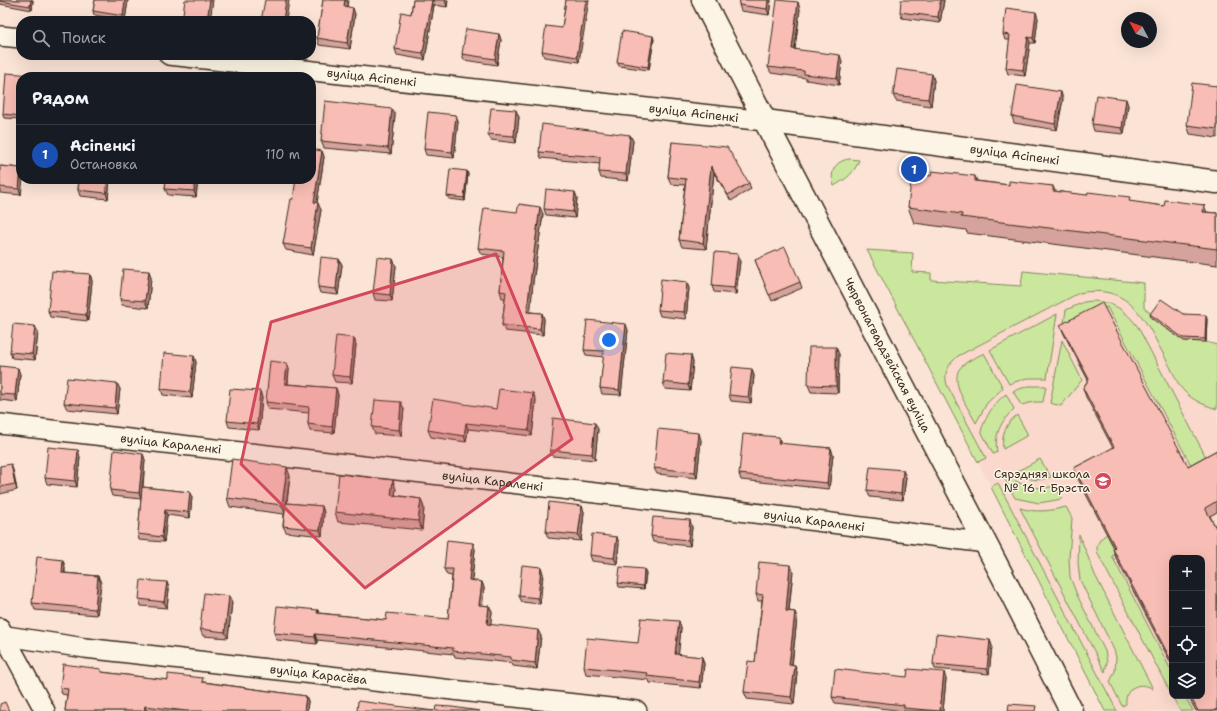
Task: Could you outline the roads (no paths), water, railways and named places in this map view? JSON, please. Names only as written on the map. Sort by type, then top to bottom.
[{"type":"main road","name":"Чырвонагвардзейская вуліца","points":[[704,0],[765,121],[986,543],[1071,711]]},
{"type":"main road","name":"вуліца Асіпенкі","points":[[765,121],[1217,182]]},
{"type":"street","points":[[0,36],[16,38]]},
{"type":"street","name":"вуліца Асіпенкі","points":[[214,60],[765,121]]},
{"type":"street","name":"вуліца Караленкі","points":[[0,424],[630,497],[986,543]]},
{"type":"street","points":[[1,632],[45,711]]},
{"type":"street","name":"вуліца Карасёва","points":[[1,632],[85,648],[637,711]]},
{"type":"place","name":"Асіпенкі","points":[[914,169]]},
{"type":"place","name":"Сярэдняя школа № 16 г. Брэста","points":[[1103,481]]}]
